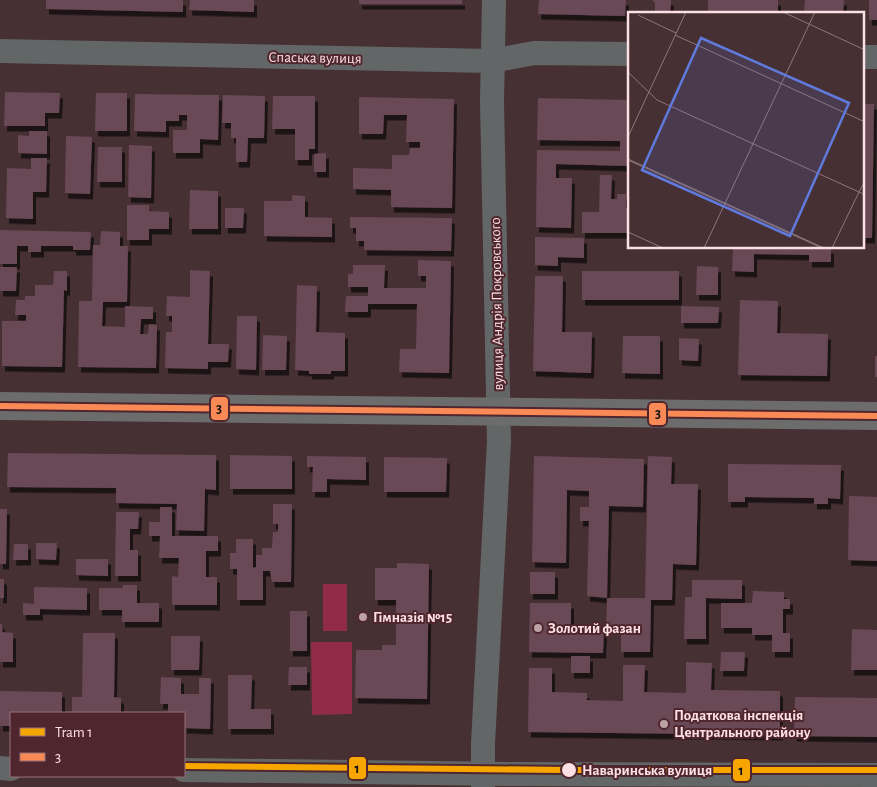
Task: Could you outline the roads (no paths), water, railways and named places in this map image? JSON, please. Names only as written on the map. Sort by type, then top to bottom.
[{"type":"highway","points":[[0,406],[877,416]]},
{"type":"street","name":"вулиця Андрія Покровського","points":[[483,780],[499,442],[492,102],[494,0]]},
{"type":"street","name":"Спаська вулиця","points":[[0,51],[492,61],[534,54],[628,54]]},
{"type":"street","points":[[864,57],[877,57]]},
{"type":"street","points":[[185,770],[483,780],[877,774]]},
{"type":"tram line","name":"1","points":[[185,766],[568,770],[877,770]]},
{"type":"place","name":"Гімназія №15","points":[[363,617]]},
{"type":"place","name":"Золотий фазан","points":[[538,628]]},
{"type":"place","name":"Податкова інспекція Центрального району","points":[[664,724]]},
{"type":"place","name":"Наваринська вулиця","points":[[569,770]]}]
